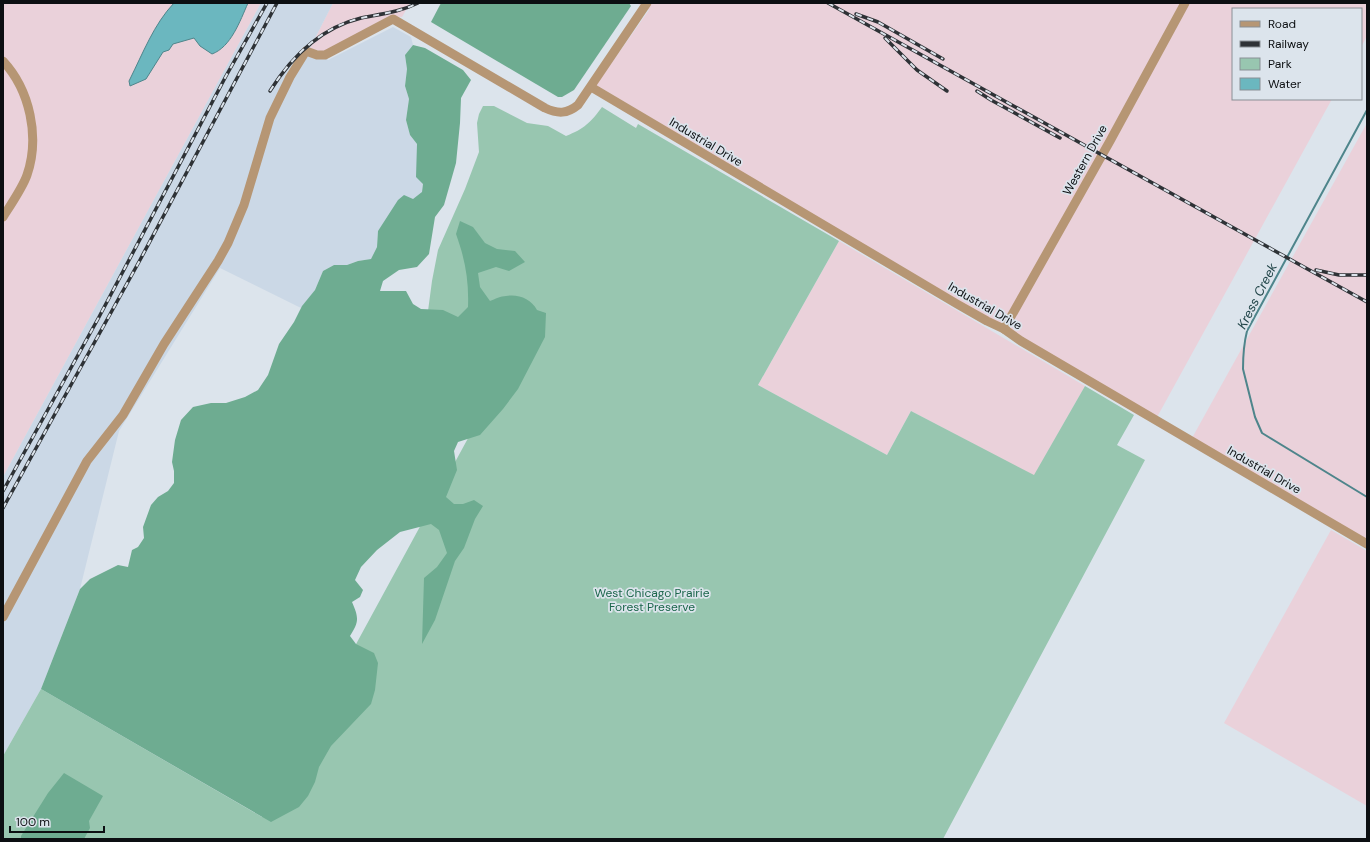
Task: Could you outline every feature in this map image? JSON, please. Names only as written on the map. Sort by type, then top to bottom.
[{"type":"street","points":[[3,617],[87,461],[123,415],[164,344],[218,262],[228,243],[244,205],[270,118],[290,77],[306,51],[317,55],[325,55],[393,18],[545,108],[554,112],[566,112],[572,110],[578,105],[591,88],[647,3]]},
{"type":"street","name":"Western Drive","points":[[1004,329],[1185,3]]},
{"type":"street","points":[[3,60],[12,70],[23,92],[30,114],[33,132],[32,154],[27,176],[3,217]]},
{"type":"street","name":"Industrial Drive","points":[[591,88],[957,304],[1004,329],[1021,342],[1367,544]]},
{"type":"shaded area","points":[[3,3],[261,3],[3,477]]},
{"type":"shaded area","points":[[261,3],[333,3],[310,48],[312,50],[323,52],[328,60],[393,27],[411,37],[413,45],[405,55],[407,69],[405,86],[409,99],[406,120],[410,135],[417,144],[423,184],[422,193],[389,216],[378,231],[377,247],[371,259],[358,261],[347,265],[334,265],[323,271],[315,290],[301,308],[220,268],[119,431],[80,589],[41,689],[3,756],[3,477]]},
{"type":"shaded area","points":[[333,3],[410,3],[402,17],[389,16],[323,52],[310,48]]},
{"type":"shaded area","points":[[636,3],[1367,3],[1367,36],[1362,45],[1362,8],[1232,8],[1232,100],[1331,100],[1156,419],[596,85],[649,10]]},
{"type":"shaded area","points":[[1367,123],[1367,541],[1192,438]]},
{"type":"shaded area","points":[[839,241],[1085,386],[1034,476],[911,411],[887,455],[758,385]]},
{"type":"shaded area","points":[[1331,530],[1367,551],[1367,806],[1224,723]]},
{"type":"green space","points":[[441,3],[629,3],[631,6],[574,90],[562,97],[558,97],[431,22]]},
{"type":"green space","points":[[413,45],[425,48],[463,70],[471,80],[461,98],[456,163],[444,205],[435,217],[429,254],[417,267],[399,270],[383,281],[380,291],[406,291],[413,304],[421,309],[443,310],[458,317],[468,307],[466,270],[456,234],[460,221],[473,227],[485,243],[497,249],[515,251],[525,262],[509,271],[496,267],[478,273],[480,287],[490,301],[504,296],[520,297],[528,300],[537,310],[546,313],[545,337],[518,389],[503,409],[480,435],[458,442],[454,451],[457,470],[446,497],[454,504],[463,504],[474,500],[483,506],[475,519],[464,548],[455,561],[435,620],[422,644],[424,578],[437,567],[447,553],[439,530],[431,524],[400,532],[377,550],[361,567],[355,580],[363,590],[360,597],[352,602],[357,620],[350,636],[356,644],[374,653],[378,663],[375,690],[371,704],[331,746],[319,767],[315,782],[308,796],[299,807],[271,822],[41,689],[80,589],[90,579],[118,565],[128,567],[132,550],[138,547],[144,538],[143,527],[151,505],[158,497],[168,491],[174,483],[172,462],[175,440],[181,420],[193,407],[211,403],[226,403],[245,397],[258,390],[268,375],[279,344],[294,322],[302,306],[315,290],[323,271],[334,265],[347,265],[358,261],[371,259],[377,247],[378,231],[398,200],[404,195],[413,199],[422,192],[423,184],[416,177],[417,144],[410,135],[406,120],[409,99],[405,86],[407,69],[405,55]]},
{"type":"green space","name":"West Chicago Prairie Forest Preserve","points":[[483,106],[494,106],[527,123],[548,126],[566,136],[578,131],[587,124],[602,107],[636,128],[638,124],[839,241],[758,385],[887,455],[911,411],[1034,475],[1085,386],[1134,415],[1117,445],[1145,460],[943,839],[3,839],[3,756],[41,689],[262,817],[485,407],[428,311],[438,250],[465,189],[479,152],[477,123]]},
{"type":"green space","points":[[64,773],[103,796],[89,821],[90,828],[84,839],[21,839],[21,836],[48,793]]},
{"type":"water","points":[[174,3],[248,3],[230,40],[219,51],[212,54],[200,46],[194,38],[173,44],[169,50],[163,52],[146,79],[130,86],[129,81],[149,39]]},
{"type":"waterway","name":"Kress Creek","points":[[1367,110],[1247,331],[1243,369],[1255,417],[1262,433],[1367,497]]},
{"type":"railway","points":[[3,491],[99,317],[226,76],[267,3]]},
{"type":"railway","points":[[3,508],[140,260],[277,3]]},
{"type":"railway","points":[[270,91],[288,66],[308,45],[320,36],[346,23],[361,18],[397,11],[418,3]]},
{"type":"railway","points":[[828,3],[1367,302]]},
{"type":"railway","points":[[856,14],[878,22],[943,59]]},
{"type":"railway","points":[[885,38],[917,70],[947,91]]},
{"type":"railway","points":[[977,91],[1060,138]]},
{"type":"railway","points":[[1316,270],[1339,275],[1367,275]]}]
